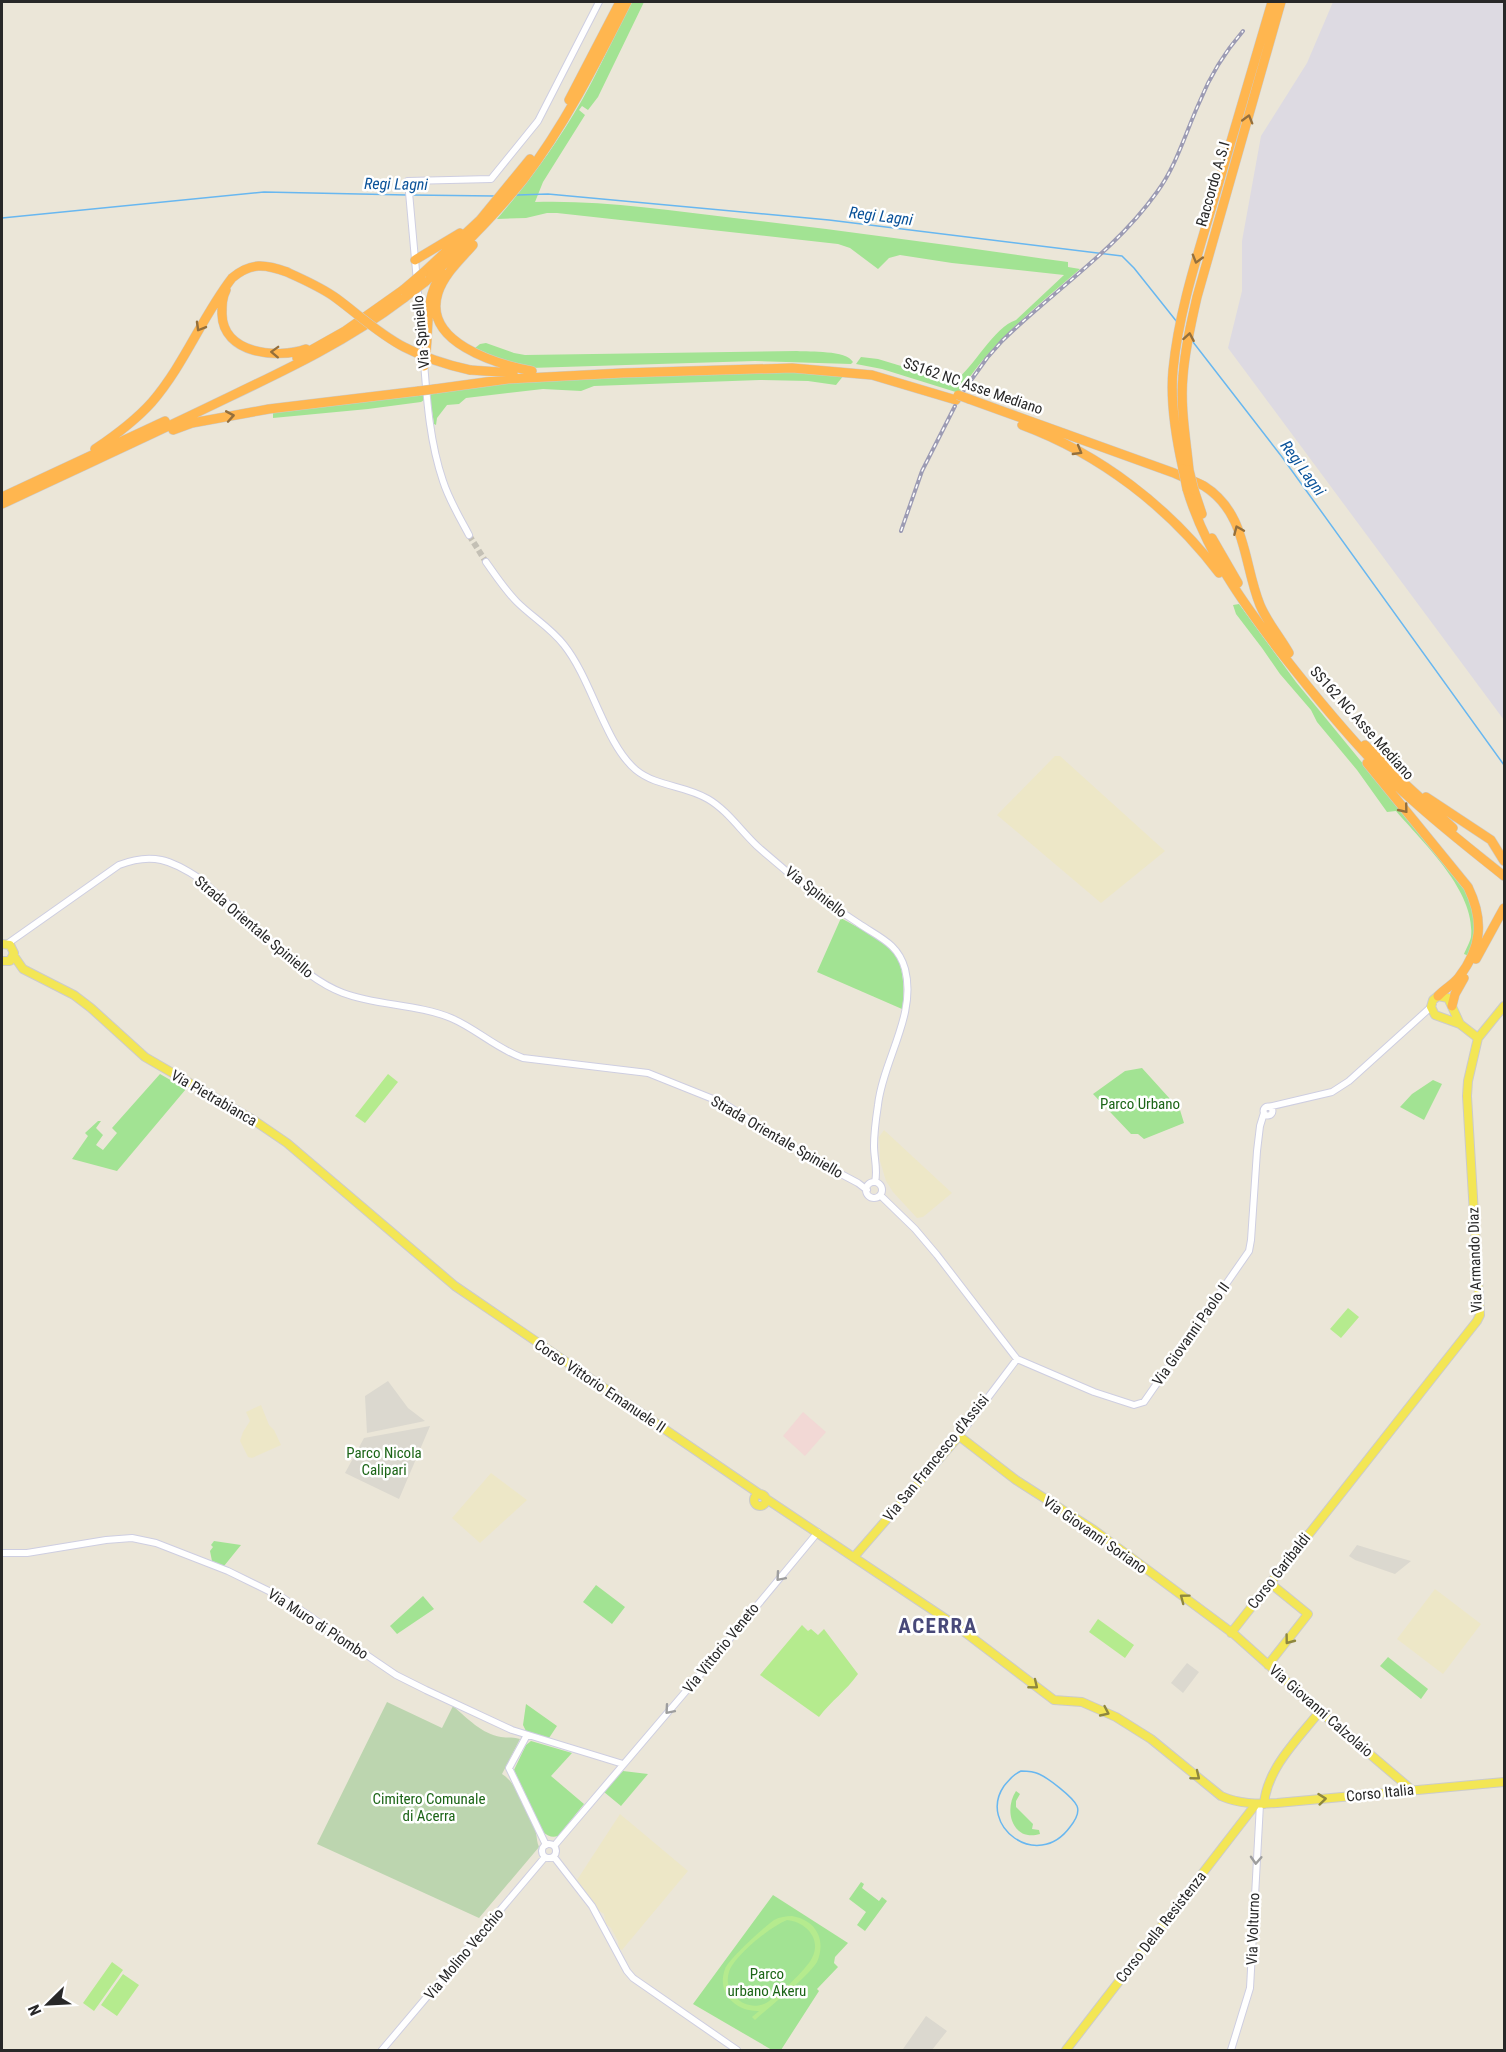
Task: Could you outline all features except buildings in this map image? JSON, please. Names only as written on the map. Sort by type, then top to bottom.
[{"type":"highway","points":[[424,278],[520,177],[565,106],[620,2]]},
{"type":"highway","points":[[532,371],[503,364],[449,337],[437,319],[435,306],[437,293],[443,281],[472,245],[573,106],[627,2]]},
{"type":"highway","name":"Raccordo A.S.I","points":[[1186,470],[1175,426],[1173,372],[1272,2]]},
{"type":"highway","name":"Raccordo A.S.I","points":[[1186,470],[1182,377],[1192,295],[1281,2]]},
{"type":"highway","points":[[424,366],[431,291],[442,272],[460,250],[491,218]]},
{"type":"highway","points":[[415,260],[477,222]]},
{"type":"highway","points":[[2,504],[312,357],[383,314],[404,294],[460,250]]},
{"type":"highway","points":[[65,468],[112,438],[143,412],[168,381],[232,278],[243,269],[257,266],[272,266],[315,285],[336,297],[402,346],[435,361],[470,372],[508,379]]},
{"type":"highway","points":[[287,274],[257,269],[242,273],[230,284],[224,294],[222,322],[226,330],[240,346],[259,352],[290,353],[331,340]]},
{"type":"highway","points":[[2,497],[278,368],[331,340],[404,294]]},
{"type":"highway","name":"SS162 NC Asse Mediano","points":[[532,371],[786,363],[908,378],[1204,486],[1232,513],[1244,542],[1254,584],[1253,609],[1262,628],[1316,698],[1370,759],[1436,821],[1497,862],[1504,876]]},
{"type":"highway","name":"SS162 NC Asse Mediano","points":[[508,379],[718,370],[835,368]]},
{"type":"highway","points":[[470,372],[505,374],[532,371]]},
{"type":"highway","points":[[134,443],[192,423],[274,408],[508,379]]},
{"type":"highway","name":"SS162 NC Asse Mediano","points":[[968,401],[1060,440],[1101,463],[1144,496],[1191,538],[1233,586]]},
{"type":"highway","points":[[1186,470],[1200,526],[1213,554],[1233,586],[1253,609]]},
{"type":"highway","name":"SS162 NC Asse Mediano","points":[[1253,609],[1354,732],[1416,795],[1504,868]]},
{"type":"highway","points":[[1316,698],[1344,737],[1468,887],[1476,904],[1480,924],[1472,955],[1459,977],[1438,996]]},
{"type":"highway","points":[[1354,732],[1414,788],[1491,840],[1497,862]]},
{"type":"highway","points":[[1452,1006],[1457,989],[1504,908]]},
{"type":"main road","name":"Via Pietrabianca","points":[[8,953],[34,976],[74,995],[145,1057],[263,1126],[312,1163],[455,1286]]},
{"type":"main road","points":[[1460,1024],[1446,996],[1438,996],[1433,1000],[1431,1007],[1433,1013],[1460,1024],[1478,1038]]},
{"type":"main road","points":[[1441,1017],[1451,1011],[1452,1006]]},
{"type":"main road","name":"Via Armando Diaz","points":[[1328,1510],[1480,1315],[1467,1096],[1469,1075],[1478,1038],[1504,1006]]},
{"type":"main road","name":"Corso Vittorio Emanuele II","points":[[455,1286],[746,1484],[760,1500],[778,1507],[818,1532]]},
{"type":"main road","name":"Via Giovanni Soriano","points":[[959,1436],[1016,1480],[1094,1530],[1231,1633]]},
{"type":"main road","name":"Via San Francesco d'Assisi","points":[[854,1557],[959,1436]]},
{"type":"main road","name":"Corso Garibaldi","points":[[1231,1633],[1328,1510]]},
{"type":"main road","points":[[818,1532],[854,1557]]},
{"type":"main road","name":"Corso Italia","points":[[854,1557],[958,1627],[1054,1700],[1077,1701],[1116,1717],[1151,1739],[1221,1796],[1238,1802],[1260,1804],[1504,1782]]},
{"type":"main road","points":[[1269,1665],[1308,1614],[1270,1583]]},
{"type":"main road","name":"Via Giovanni Calzolaio","points":[[1231,1633],[1412,1790]]},
{"type":"main road","points":[[1260,1804],[1267,1784],[1284,1756],[1320,1711]]},
{"type":"main road","name":"Corso Della Resistenza","points":[[1066,2050],[1260,1804]]},
{"type":"street","name":"Via Spiniello","points":[[470,535],[443,482],[433,439],[424,366],[408,184],[491,179],[538,121],[599,2]]},
{"type":"street","name":"Via Spiniello","points":[[486,562],[516,601],[564,644],[614,740],[635,769],[646,778],[695,792],[708,799],[757,846],[833,906],[898,950],[905,969],[908,992],[904,1013],[883,1074],[880,1094],[874,1144],[877,1176],[875,1182],[882,1187],[880,1195]]},
{"type":"street","name":"Strada Orientale Spiniello","points":[[8,953],[17,938],[119,865],[141,859],[167,861],[200,879],[292,961],[329,987],[345,994],[452,1018],[505,1051],[523,1058],[648,1074],[723,1103],[867,1190]]},
{"type":"street","name":"Via Giovanni Paolo II","points":[[1017,1359],[1094,1392],[1134,1405],[1144,1402],[1249,1251],[1259,1133],[1269,1112],[1288,1101],[1332,1092],[1350,1081],[1431,1007]]},
{"type":"street","name":"Via Giovanni Paolo II","points":[[1413,1024],[1424,1019],[1441,1017]]},
{"type":"street","points":[[867,1190],[868,1185],[875,1182]]},
{"type":"street","name":"Via Spiniello","points":[[867,1190],[871,1197],[880,1195]]},
{"type":"street","name":"Via Spiniello","points":[[880,1195],[938,1254],[1017,1359]]},
{"type":"street","name":"Via San Francesco d'Assisi","points":[[959,1436],[1017,1359]]},
{"type":"street","name":"Via Vittorio Veneto","points":[[623,1764],[818,1532]]},
{"type":"street","name":"Via Muro di Piombo","points":[[2,1553],[27,1553],[132,1538],[156,1543],[228,1571],[283,1598],[396,1675],[512,1730],[623,1764]]},
{"type":"street","points":[[527,1735],[509,1768],[546,1845]]},
{"type":"street","points":[[554,1846],[623,1764]]},
{"type":"street","name":"Via Volturno","points":[[1231,2050],[1250,1988],[1260,1804]]},
{"type":"street","points":[[546,1845],[554,1846]]},
{"type":"street","points":[[546,1845],[542,1851],[545,1857],[554,1857]]},
{"type":"street","points":[[554,1846],[556,1851],[554,1857]]},
{"type":"street","name":"Via Molino Vecchio","points":[[382,2050],[545,1857]]},
{"type":"street","points":[[554,1857],[592,1906],[633,1978],[737,2050]]},
{"type":"shaded area","points":[[1333,2],[1504,2],[1504,720],[1228,348],[1242,291],[1242,241],[1261,136],[1307,63]]},
{"type":"shaded area","points":[[1055,756],[1060,756],[1165,851],[1101,903],[997,815]]},
{"type":"shaded area","points":[[884,1130],[952,1193],[923,1217],[917,1218],[886,1181],[880,1161],[879,1137]]},
{"type":"shaded area","name":"Parco Nicola Calipari","points":[[388,1381],[408,1408],[425,1421],[367,1433],[365,1396]]},
{"type":"shaded area","points":[[261,1405],[281,1445],[252,1458],[248,1457],[240,1441],[250,1421],[246,1412]]},
{"type":"shaded area","points":[[803,1412],[826,1432],[805,1456],[783,1436]]},
{"type":"shaded area","name":"Parco Nicola Calipari","points":[[430,1426],[399,1499],[345,1473],[364,1438]]},
{"type":"shaded area","points":[[491,1473],[527,1500],[480,1543],[452,1518]]},
{"type":"shaded area","points":[[1357,1545],[1411,1561],[1395,1574],[1349,1556]]},
{"type":"shaded area","points":[[1435,1589],[1481,1624],[1443,1674],[1397,1639]]},
{"type":"shaded area","points":[[1187,1663],[1199,1672],[1183,1693],[1171,1683]]},
{"type":"shaded area","points":[[620,1814],[688,1871],[622,1950],[619,1949],[618,1941],[611,1928],[606,1924],[604,1914],[598,1910],[577,1880]]},
{"type":"shaded area","points":[[926,2016],[947,2031],[932,2050],[903,2049]]},
{"type":"green space","points":[[632,2],[644,2],[598,97],[588,110],[582,106],[579,110],[585,115],[543,182],[535,202],[610,204],[776,223],[1068,262],[1068,267],[1080,269],[999,342],[959,393],[882,369],[856,364],[861,357],[878,359],[954,382],[1000,331],[1016,320],[1064,275],[900,255],[889,258],[878,269],[850,248],[838,244],[557,213],[526,218],[497,219],[520,191],[573,116]]},
{"type":"green space","points":[[486,343],[525,355],[797,351],[843,355],[853,362],[851,364],[755,361],[530,368],[515,366],[475,348]]},
{"type":"green space","points":[[781,371],[844,375],[836,385],[808,381],[760,380],[594,386],[581,391],[543,389],[466,398],[459,404],[447,405],[437,418],[436,425],[429,391],[529,380]]},
{"type":"green space","points":[[423,392],[424,400],[421,402],[273,418],[273,409]]},
{"type":"green space","points":[[1239,604],[1296,682],[1465,888],[1472,899],[1477,931],[1469,956],[1464,954],[1471,937],[1470,920],[1457,885],[1433,853],[1396,811],[1387,812],[1357,770],[1317,722],[1311,710],[1280,674],[1236,614],[1233,605]]},
{"type":"green space","points":[[841,918],[883,942],[897,955],[903,978],[902,1009],[817,972]]},
{"type":"green space","name":"Parco Urbano","points":[[1142,1068],[1180,1110],[1184,1123],[1144,1139],[1138,1134],[1131,1134],[1093,1094],[1125,1071]]},
{"type":"green space","points":[[160,1074],[186,1089],[117,1171],[72,1159],[88,1136],[85,1133],[98,1121],[101,1121],[96,1128],[103,1135],[96,1145],[103,1150],[117,1133],[112,1128]]},
{"type":"green space","points":[[388,1074],[398,1082],[365,1123],[355,1116]]},
{"type":"green space","points":[[1433,1080],[1442,1084],[1424,1120],[1400,1107],[1412,1094]]},
{"type":"green space","points":[[1348,1308],[1359,1317],[1341,1338],[1330,1329]]},
{"type":"green space","points":[[214,1541],[241,1545],[224,1566],[212,1561],[210,1551]]},
{"type":"green space","points":[[596,1585],[625,1607],[612,1624],[583,1602]]},
{"type":"green space","points":[[423,1596],[434,1609],[397,1634],[390,1626]]},
{"type":"green space","points":[[1098,1619],[1134,1645],[1125,1658],[1089,1632]]},
{"type":"green space","points":[[802,1625],[808,1631],[811,1629],[818,1635],[824,1629],[858,1674],[819,1717],[760,1675]]},
{"type":"green space","points":[[1388,1657],[1428,1689],[1421,1699],[1380,1666]]},
{"type":"green space","name":"Cimitero Comunale di Acerra","points":[[387,1702],[442,1728],[453,1706],[487,1733],[520,1739],[502,1774],[513,1784],[523,1801],[534,1826],[539,1847],[479,1918],[317,1844]]},
{"type":"green space","points":[[526,1704],[557,1726],[549,1738],[526,1731],[523,1725]]},
{"type":"green space","points":[[531,1741],[572,1753],[551,1776],[584,1804],[558,1836],[550,1836],[543,1832],[514,1770],[526,1745]]},
{"type":"green space","points":[[623,1771],[648,1774],[621,1806],[604,1792]]},
{"type":"green space","points":[[1016,1791],[1020,1794],[1016,1807],[1033,1824],[1032,1829],[1039,1830],[1040,1834],[1023,1833],[1013,1823],[1010,1807]]},
{"type":"green space","points":[[861,1882],[864,1884],[862,1888],[879,1901],[882,1897],[887,1901],[865,1931],[857,1925],[866,1912],[849,1899]]},
{"type":"green space","name":"Parco urbano Akeru","points":[[773,1895],[848,1943],[835,1957],[834,1963],[838,1967],[817,1989],[819,1991],[781,2050],[772,2050],[693,2004]]},
{"type":"green space","points":[[790,1916],[804,1920],[816,1930],[820,1944],[817,1962],[788,1992],[755,2020],[752,2017],[759,2011],[743,2008],[730,1999],[726,1993],[723,1986],[725,1969],[740,1951],[769,1924],[778,1918]],"holes":[[[787,1920],[806,1928],[813,1938],[815,1951],[809,1963],[791,1983],[766,2003],[751,2005],[737,1999],[732,1994],[728,1980],[729,1972],[738,1958],[772,1929]]]},
{"type":"green space","points":[[112,1962],[123,1970],[94,2011],[83,2003]]},
{"type":"green space","points":[[123,1974],[139,1985],[117,2016],[101,2005]]},
{"type":"waterway","name":"Regi Lagni","points":[[2,218],[264,192],[407,195]]},
{"type":"waterway","name":"Regi Lagni","points":[[517,195],[548,194],[829,220],[1122,256],[1177,322]]},
{"type":"waterway","name":"Regi Lagni","points":[[412,195],[494,196]]},
{"type":"waterway","name":"Regi Lagni","points":[[1193,342],[1282,457],[1504,765]]},
{"type":"waterway","points":[[1021,1771],[1043,1776],[1075,1802],[1078,1809],[1073,1823],[1057,1840],[1042,1845],[1027,1844],[1014,1838],[1004,1828],[998,1815],[998,1801],[1004,1786],[1021,1771]]},
{"type":"tunnel","points":[[469,535],[486,562]]},
{"type":"railway","points":[[964,390],[1002,341],[1103,252],[1157,192],[1176,159],[1208,82],[1243,31]]},
{"type":"railway","points":[[901,531],[922,471],[955,406]]},
{"type":"district","name":"ACERRA","points":[[938,1626]]}]
